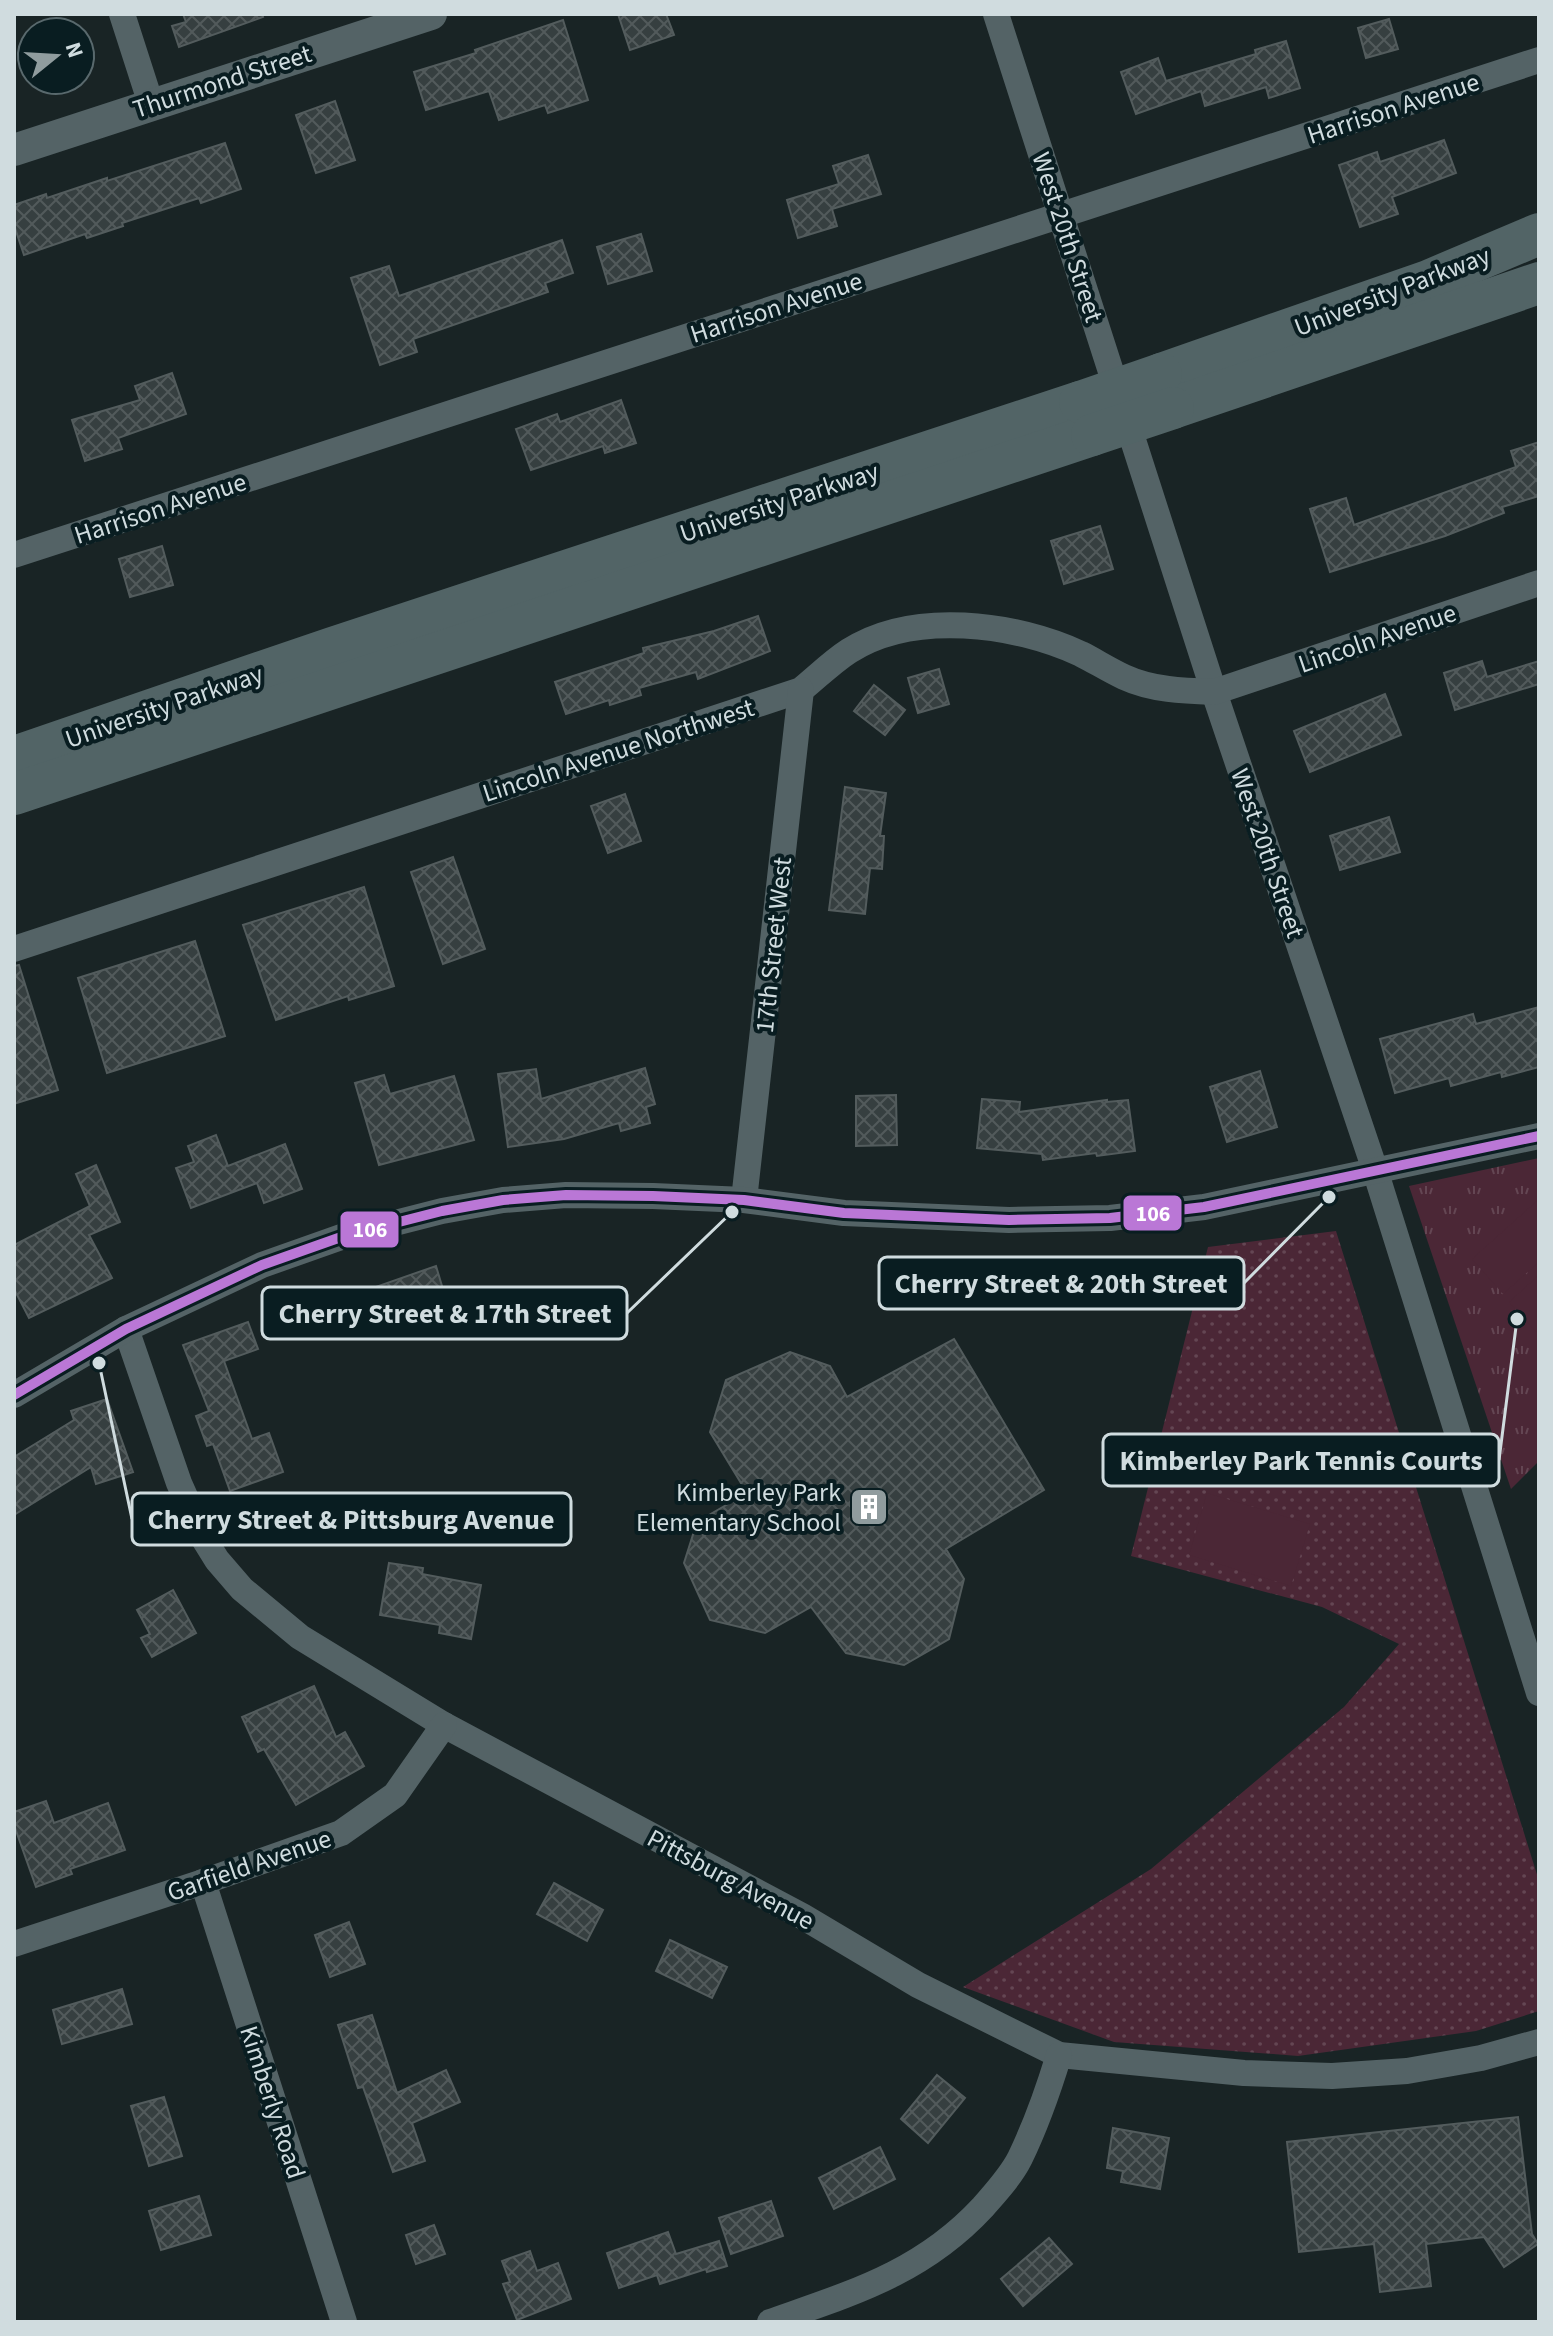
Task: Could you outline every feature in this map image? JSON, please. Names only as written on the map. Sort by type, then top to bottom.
[{"type":"main road","name":"University Parkway","points":[[1167,391],[1539,234]]},
{"type":"main road","name":"University Parkway","points":[[14,794],[1086,418],[1167,391],[1539,283]]},
{"type":"main road","name":"University Parkway","points":[[14,757],[332,648],[1086,418]]},
{"type":"street","points":[[122,14],[151,104]]},
{"type":"street","name":"Thurmond Street","points":[[14,150],[431,14]]},
{"type":"street","name":"West 20th Street","points":[[996,14],[1214,692],[1375,1170],[1539,1693]]},
{"type":"street","name":"Harrison Avenue","points":[[14,555],[1539,60]]},
{"type":"street","name":"Lincoln Avenue","points":[[1214,692],[1539,583]]},
{"type":"street","name":"Lincoln Avenue Northwest","points":[[14,949],[801,690],[850,650],[884,636],[922,626],[959,625],[996,629],[1057,645],[1149,686],[1186,692],[1214,692]]},
{"type":"street","name":"17th Street West","points":[[744,1200],[801,690]]},
{"type":"street","points":[[14,1395],[126,1329],[262,1265],[344,1236],[442,1211],[503,1200],[566,1195],[744,1200],[844,1213],[1009,1220],[1110,1218],[1204,1207],[1539,1136]]},
{"type":"street","name":"Pittsburg Avenue","points":[[126,1329],[179,1483],[204,1539],[242,1589],[300,1637],[444,1725],[802,1916],[918,1985],[1059,2055],[1244,2073],[1332,2076],[1407,2071],[1481,2058],[1539,2042]]},
{"type":"street","name":"Garfield Avenue","points":[[14,1944],[341,1833],[395,1795],[444,1725]]},
{"type":"street","name":"Kimberly Road","points":[[203,1882],[344,2322]]},
{"type":"street","points":[[770,2322],[867,2287],[899,2272],[934,2252],[963,2229],[1019,2161],[1044,2103],[1059,2055]]},
{"type":"green space","points":[[1539,1158],[1539,1461],[1511,1489],[1409,1186]]},
{"type":"green space","points":[[1539,1199],[1539,1262],[1503,1294],[1472,1259]]},
{"type":"green space","points":[[1336,1231],[1539,1881],[1539,2011],[1476,2031],[1298,2056],[1114,2042],[963,1987],[1151,1869],[1344,1707],[1399,1644],[1322,1607],[1131,1556],[1208,1247]]},
{"type":"green space","points":[[1539,1275],[1539,1335],[1509,1302]]},
{"type":"green space","points":[[1207,1493],[1310,1524],[1291,1586],[1189,1555]]},
{"type":"building","points":[[183,14],[262,14],[263,17],[179,47],[172,26],[186,22]]},
{"type":"building","points":[[618,14],[666,14],[674,35],[630,50]]},
{"type":"building","points":[[1389,19],[1398,49],[1366,58],[1358,28]]},
{"type":"building","points":[[563,20],[588,100],[548,113],[545,105],[499,120],[489,91],[426,110],[414,72],[476,53],[475,50]]},
{"type":"building","points":[[1286,41],[1300,88],[1269,98],[1266,87],[1205,106],[1201,91],[1136,114],[1121,72],[1158,58],[1166,81],[1256,54],[1255,50]]},
{"type":"building","points":[[335,101],[355,160],[316,173],[296,115]]},
{"type":"building","points":[[1444,140],[1456,173],[1392,197],[1398,214],[1360,227],[1339,165],[1377,152],[1380,162]]},
{"type":"building","points":[[225,143],[241,189],[201,203],[199,198],[87,238],[85,234],[24,255],[14,225],[14,205],[46,194],[47,198],[107,178],[107,181]]},
{"type":"building","points":[[868,155],[881,194],[832,209],[837,226],[798,238],[787,200],[839,184],[833,166]]},
{"type":"building","points":[[641,234],[652,271],[608,284],[597,247]]},
{"type":"building","points":[[562,240],[573,273],[545,283],[548,292],[413,339],[417,352],[380,365],[351,278],[389,266],[399,296]]},
{"type":"building","points":[[172,373],[186,414],[118,438],[122,449],[85,461],[72,420],[140,400],[135,386]]},
{"type":"building","points":[[621,400],[636,443],[605,453],[603,446],[531,470],[516,429],[557,414],[560,422]]},
{"type":"building","points":[[1539,442],[1539,496],[1502,507],[1504,513],[1445,536],[1330,572],[1310,509],[1346,498],[1354,525],[1516,467],[1511,451]]},
{"type":"building","points":[[1100,526],[1113,569],[1064,584],[1051,541]]},
{"type":"building","points":[[162,546],[173,585],[130,597],[119,559]]},
{"type":"building","points":[[758,616],[770,651],[698,679],[696,672],[639,688],[641,695],[610,705],[609,700],[566,714],[555,682],[644,653],[643,648],[714,631]]},
{"type":"building","points":[[1482,661],[1487,677],[1539,661],[1539,684],[1455,710],[1444,673]]},
{"type":"building","points":[[939,669],[949,704],[918,713],[908,678]]},
{"type":"building","points":[[874,685],[905,710],[885,735],[854,711]]},
{"type":"building","points":[[1385,694],[1401,735],[1310,772],[1294,731]]},
{"type":"building","points":[[845,787],[886,793],[880,836],[884,836],[882,869],[870,868],[865,914],[829,910]]},
{"type":"building","points":[[625,794],[641,841],[608,853],[591,806]]},
{"type":"building","points":[[1389,817],[1400,852],[1340,870],[1330,836]]},
{"type":"building","points":[[453,857],[485,949],[443,964],[411,872]]},
{"type":"building","points":[[364,887],[394,986],[349,1000],[348,996],[276,1020],[243,925]]},
{"type":"building","points":[[195,941],[225,1036],[107,1073],[78,978]]},
{"type":"building","points":[[19,965],[58,1090],[14,1104],[14,966]]},
{"type":"building","points":[[1539,1007],[1539,1067],[1502,1077],[1501,1072],[1451,1086],[1449,1078],[1395,1093],[1380,1039],[1473,1014],[1476,1024]]},
{"type":"building","points":[[645,1068],[655,1104],[646,1107],[650,1123],[621,1131],[619,1123],[564,1139],[508,1147],[498,1074],[536,1069],[541,1099]]},
{"type":"building","points":[[1260,1071],[1277,1127],[1227,1142],[1210,1087]]},
{"type":"building","points":[[384,1075],[390,1094],[454,1076],[474,1140],[379,1165],[355,1083]]},
{"type":"building","points":[[896,1095],[897,1145],[856,1146],[856,1096]]},
{"type":"building","points":[[982,1099],[1020,1102],[1019,1112],[1128,1100],[1135,1151],[1043,1160],[1042,1154],[977,1148]]},
{"type":"building","points":[[216,1135],[228,1166],[285,1144],[302,1189],[264,1203],[257,1183],[191,1208],[176,1168],[194,1162],[188,1146]]},
{"type":"building","points":[[96,1165],[120,1222],[89,1235],[112,1278],[29,1318],[14,1289],[14,1245],[90,1206],[76,1174]]},
{"type":"building","points":[[436,1266],[448,1306],[356,1333],[344,1298]]},
{"type":"building","points":[[248,1322],[258,1349],[224,1361],[252,1439],[269,1433],[283,1472],[230,1491],[213,1444],[207,1446],[196,1416],[209,1411],[183,1345]]},
{"type":"building","name":"Kimberley Park Elementary School","points":[[954,1339],[1044,1490],[946,1549],[964,1579],[949,1639],[904,1665],[846,1653],[811,1607],[765,1633],[710,1620],[684,1563],[697,1522],[747,1493],[710,1432],[726,1380],[790,1352],[830,1366],[847,1397]]},
{"type":"building","points":[[107,1399],[133,1472],[96,1484],[91,1467],[14,1515],[14,1457],[74,1420],[71,1411]]},
{"type":"building","points":[[389,1563],[423,1568],[422,1574],[481,1585],[471,1639],[439,1633],[440,1625],[380,1615]]},
{"type":"building","points":[[173,1590],[196,1633],[152,1657],[141,1638],[150,1634],[137,1610]]},
{"type":"building","points":[[314,1686],[336,1737],[345,1732],[364,1766],[296,1805],[264,1749],[258,1752],[242,1717]]},
{"type":"building","points":[[46,1801],[54,1823],[108,1803],[125,1850],[70,1869],[72,1874],[36,1887],[14,1825],[14,1812]]},
{"type":"building","points":[[554,1883],[603,1910],[587,1941],[537,1914]]},
{"type":"building","points":[[349,1922],[365,1964],[330,1977],[315,1935]]},
{"type":"building","points":[[670,1940],[727,1967],[712,1998],[656,1971]]},
{"type":"building","points":[[122,1989],[132,2024],[62,2044],[53,2010]]},
{"type":"building","points":[[372,2015],[397,2093],[446,2070],[460,2102],[412,2123],[425,2161],[393,2172],[363,2087],[358,2088],[338,2025]]},
{"type":"building","points":[[937,2075],[965,2098],[928,2143],[901,2119]]},
{"type":"building","points":[[164,2097],[182,2156],[149,2166],[131,2106]]},
{"type":"building","points":[[1518,2117],[1532,2234],[1538,2244],[1504,2267],[1484,2237],[1426,2244],[1431,2286],[1380,2292],[1374,2244],[1299,2252],[1287,2142]]},
{"type":"building","points":[[1113,2128],[1169,2138],[1160,2189],[1121,2182],[1123,2171],[1107,2168]]},
{"type":"building","points":[[880,2147],[895,2179],[834,2209],[819,2178]]},
{"type":"building","points":[[199,2196],[211,2235],[161,2250],[149,2211]]},
{"type":"building","points":[[771,2201],[783,2236],[731,2254],[719,2218]]},
{"type":"building","points":[[434,2225],[445,2254],[416,2264],[406,2235]]},
{"type":"building","points":[[668,2232],[676,2254],[719,2241],[727,2266],[707,2272],[706,2269],[660,2284],[657,2275],[619,2288],[607,2253]]},
{"type":"building","points":[[1049,2238],[1072,2264],[1023,2306],[1001,2279]]},
{"type":"building","points":[[530,2251],[537,2271],[558,2263],[571,2299],[517,2320],[503,2284],[510,2282],[502,2261]]},
{"type":"transit line","name":"106","points":[[14,1395],[126,1329],[262,1265],[344,1236],[442,1211],[503,1200],[566,1195],[653,1196],[744,1200],[844,1213],[1009,1220],[1110,1218],[1204,1207],[1539,1136]]},
{"type":"place","name":"Cherry Street & 20th Street","points":[[1329,1197]]},
{"type":"place","name":"Cherry Street & 17th Street","points":[[732,1212]]},
{"type":"place","name":"Kimberley Park Tennis Courts","points":[[1517,1319]]},
{"type":"place","name":"Cherry Street & Pittsburg Avenue","points":[[99,1363]]},
{"type":"place","name":"Kimberley Park Elementary School","points":[[869,1507]]}]
